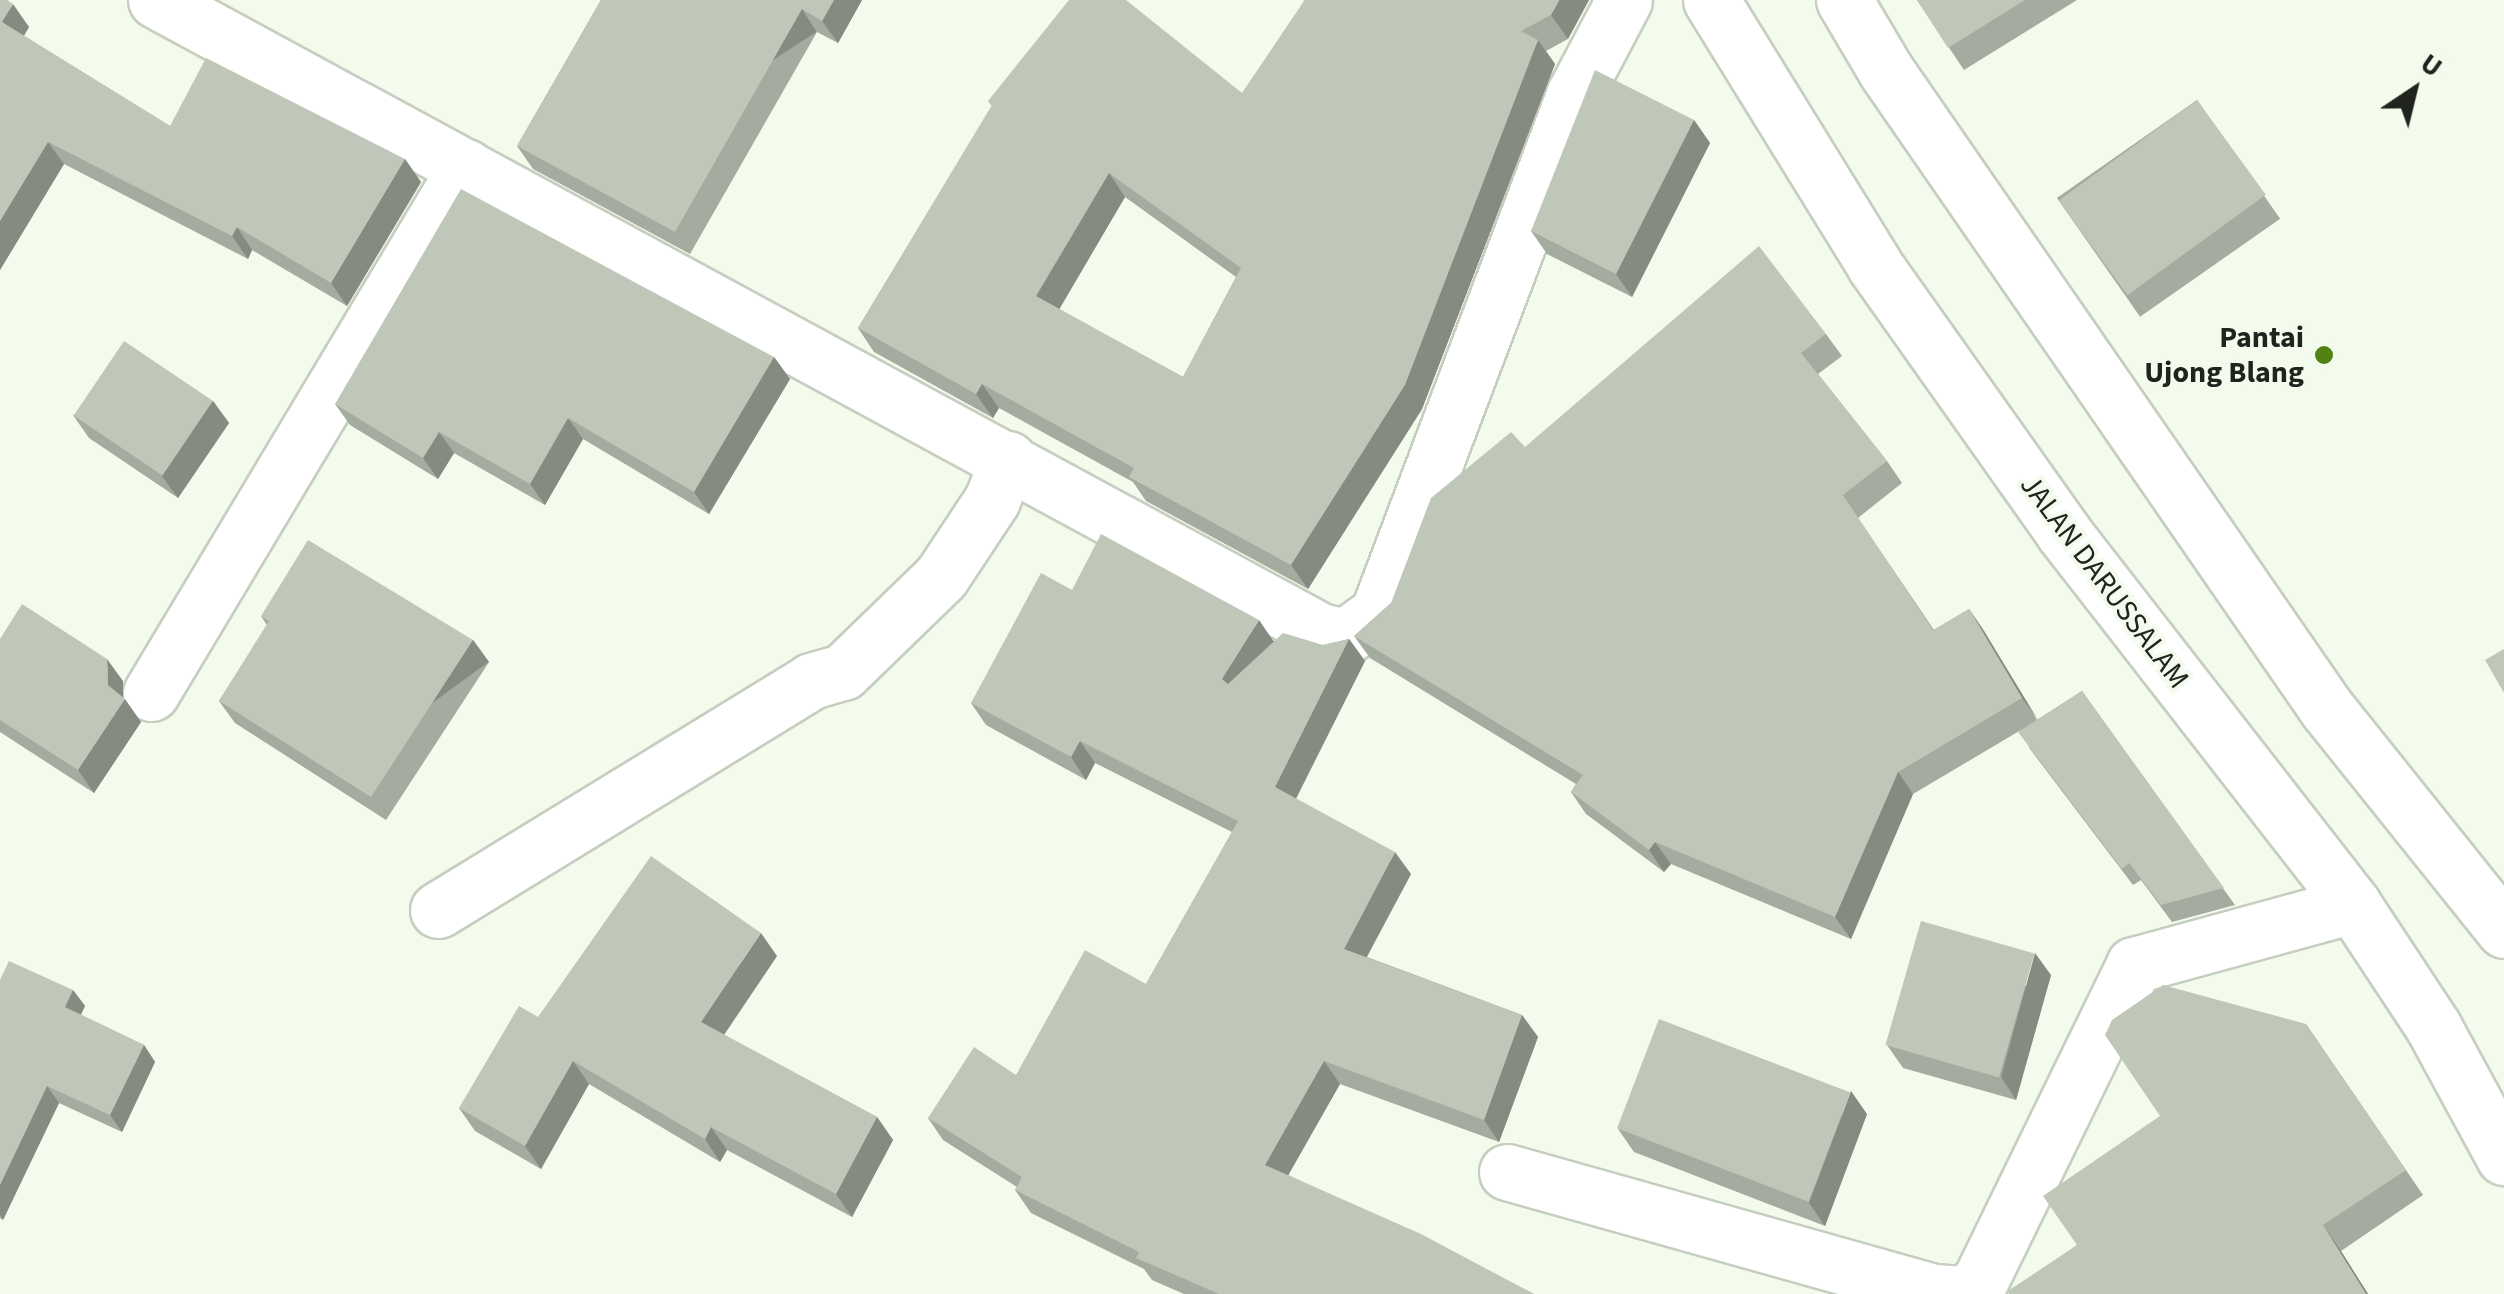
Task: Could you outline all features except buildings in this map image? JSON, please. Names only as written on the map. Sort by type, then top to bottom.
[{"type":"street","points":[[156,0],[1008,458],[1320,632],[1345,637],[1360,632],[1378,613],[1574,95],[1624,0]]},
{"type":"street","name":"JALAN DARUSSALAM","points":[[1710,0],[1875,266],[2063,532],[2353,905],[2434,1028],[2504,1157]]},
{"type":"street","points":[[1844,0],[1886,71],[2327,709],[2504,930]]},
{"type":"street","points":[[151,693],[466,168]]},
{"type":"street","points":[[438,910],[810,682],[842,672],[941,576],[992,500],[1008,458]]},
{"type":"street","points":[[1507,1172],[1934,1292],[1963,1294],[1979,1282],[2134,966],[2157,954],[2353,905]]},
{"type":"place","name":"Pantai Ujong Blang","points":[[2324,355]]}]
